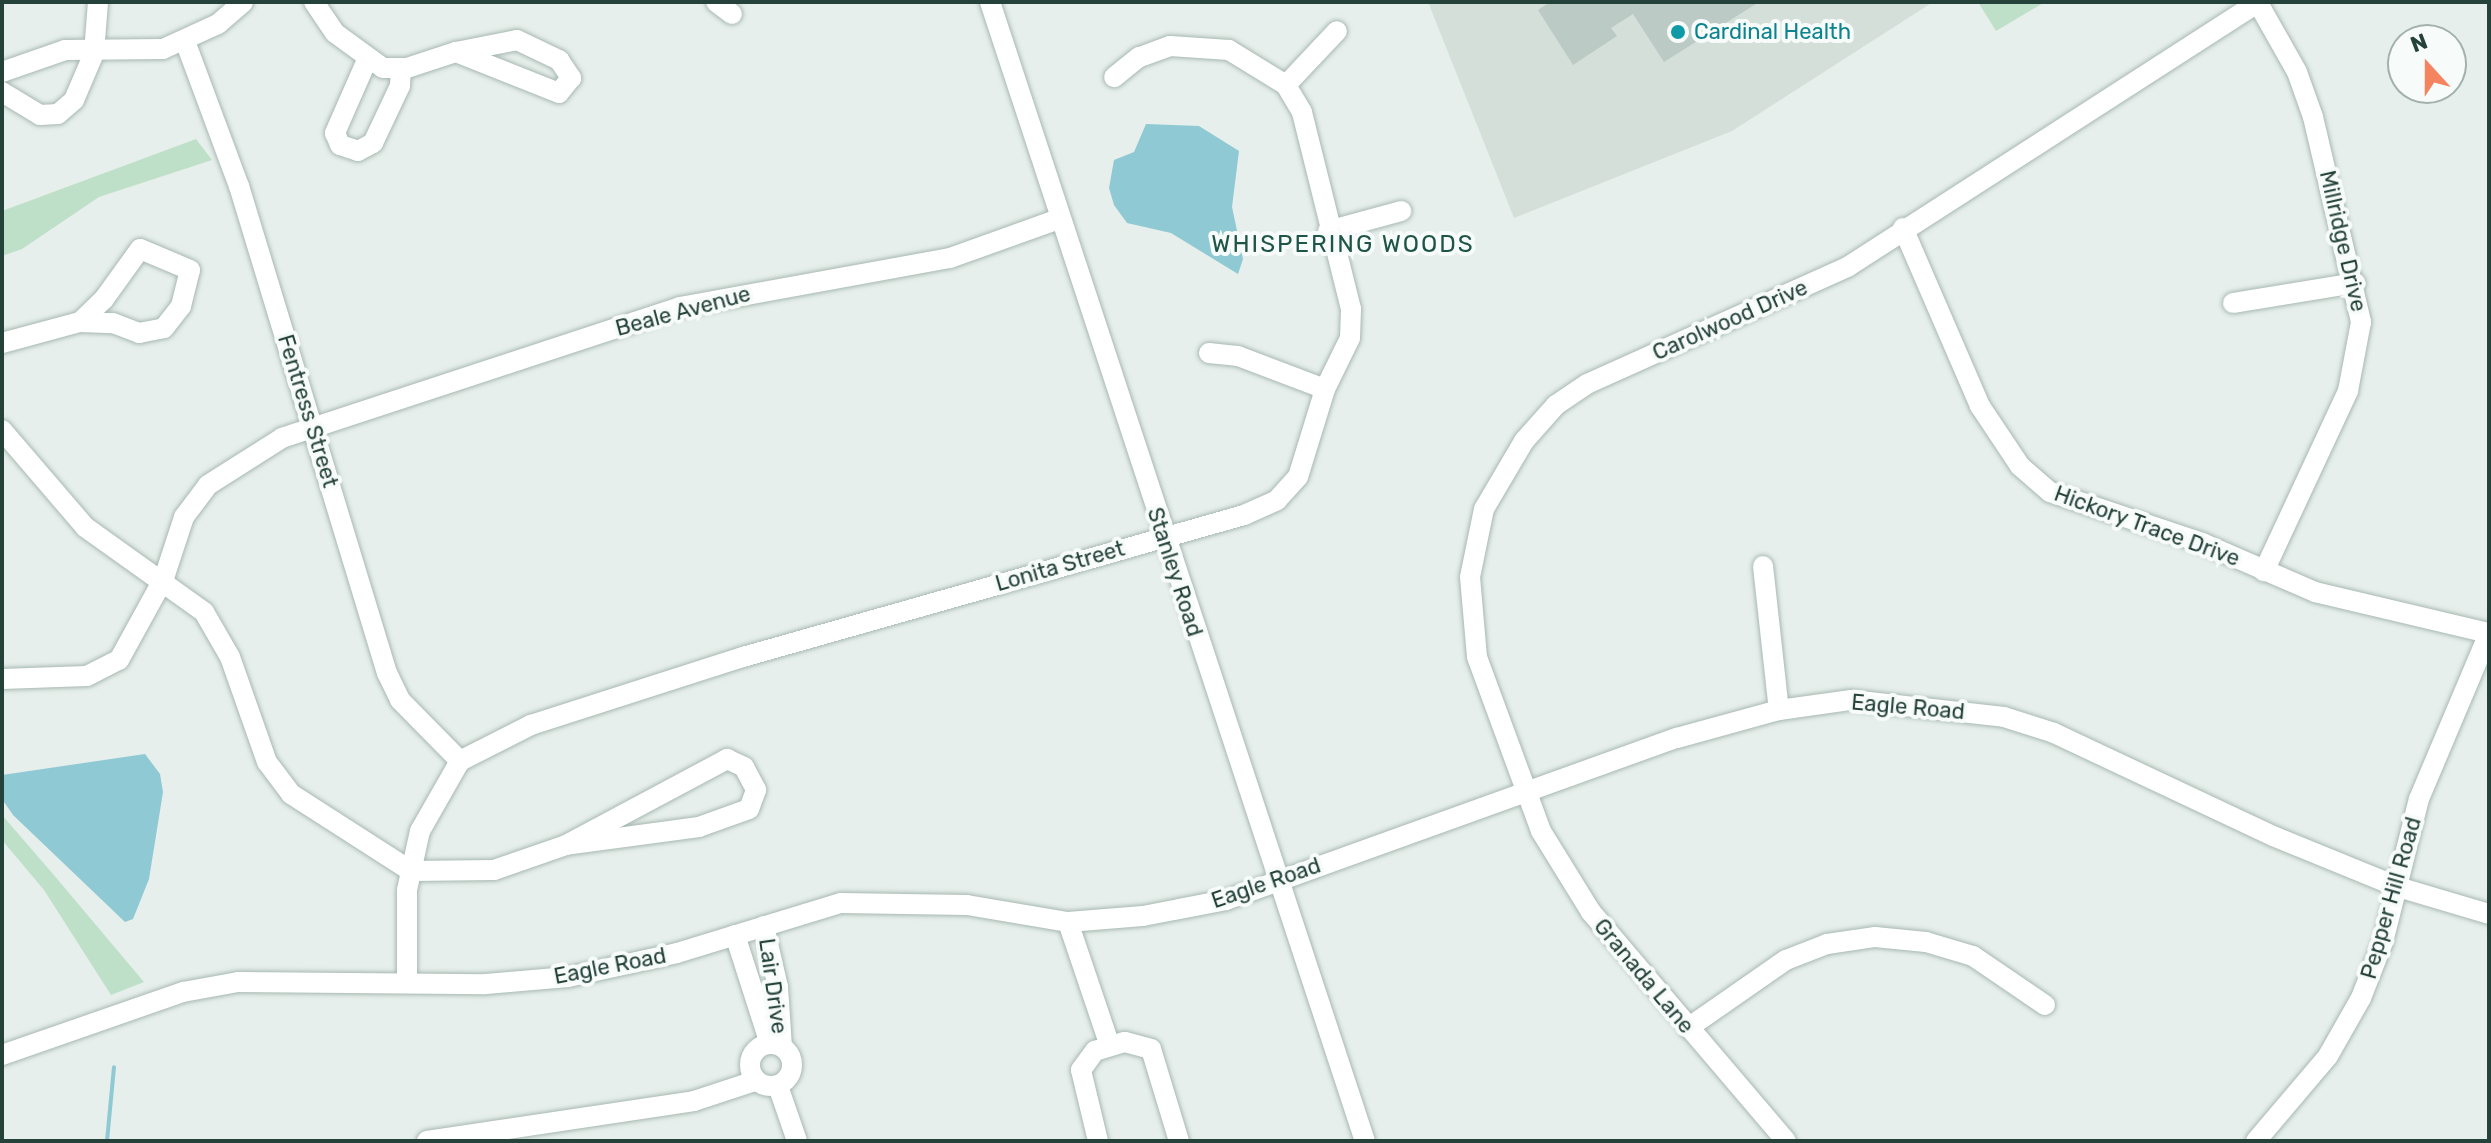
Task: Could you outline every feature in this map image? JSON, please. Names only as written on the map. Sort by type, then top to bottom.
[{"type":"street","points":[[2,92],[40,115],[58,114],[74,100],[94,53],[98,2]]},
{"type":"street","points":[[2,72],[43,53],[133,54],[185,41],[243,2]]},
{"type":"street","points":[[314,2],[335,33],[367,60],[401,68],[456,52],[517,40],[559,60],[571,78],[559,93],[539,91],[456,52]]},
{"type":"street","name":"Carolwood Drive","points":[[1528,794],[1489,697],[1471,609],[1478,533],[1504,469],[1556,405],[1587,384],[1849,266],[1903,228],[2258,2]]},
{"type":"street","name":"Millridge Drive","points":[[2258,2],[2297,72],[2313,117],[2355,283],[2361,322],[2348,391],[2264,571]]},
{"type":"street","name":"Stanley Road","points":[[992,3],[1059,219],[1365,1141]]},
{"type":"street","points":[[1286,85],[1337,31]]},
{"type":"street","name":"Fentress Street","points":[[185,41],[239,186],[387,673],[400,700],[460,761]]},
{"type":"street","name":"Lonita Street","points":[[460,761],[559,716],[1277,500],[1298,477],[1325,389],[1350,338],[1351,309],[1328,231],[1313,140],[1286,85],[1255,61],[1194,45],[1139,57],[1114,77]]},
{"type":"street","points":[[367,60],[335,133],[340,145],[358,151],[373,143],[400,86],[401,68]]},
{"type":"street","points":[[1328,231],[1401,211]]},
{"type":"street","name":"Beale Avenue","points":[[2,679],[87,676],[119,660],[164,578],[184,517],[208,485],[312,426],[680,307],[935,261],[1059,219]]},
{"type":"street","name":"Hickory Trace Drive","points":[[1903,228],[1980,406],[2020,466],[2050,492],[2391,615],[2489,633]]},
{"type":"street","points":[[2,343],[80,322],[113,323],[139,333],[164,328],[181,306],[190,270],[140,249],[104,299],[80,322]]},
{"type":"street","points":[[2233,303],[2355,283]]},
{"type":"street","points":[[1209,353],[1238,356],[1325,389]]},
{"type":"street","points":[[2,430],[85,527],[164,578],[204,612],[230,657],[267,762],[291,794],[411,871],[494,870],[566,845],[727,759],[744,767],[756,790],[749,809],[699,827],[566,845]]},
{"type":"street","points":[[1763,566],[1779,710]]},
{"type":"street","name":"Pepper Hill Road","points":[[2256,1141],[2328,1056],[2361,998],[2398,887],[2440,740],[2489,633]]},
{"type":"street","name":"Eagle Road","points":[[2,1055],[197,990],[238,982],[407,980],[486,984],[568,977],[735,935],[841,903],[894,900],[1068,922],[1143,916],[1226,900],[1677,738],[1779,710],[1851,700],[2004,717],[2100,752],[2273,836],[2398,887],[2489,914]]},
{"type":"street","points":[[407,980],[411,871],[420,831],[460,761]]},
{"type":"street","name":"Granada Lane","points":[[1528,794],[1555,856],[1591,912],[1786,1141]]},
{"type":"street","points":[[1068,922],[1109,1043]]},
{"type":"street","name":"Lair Drive","points":[[764,926],[778,987],[776,1045]]},
{"type":"street","name":"Lair Drive","points":[[735,935],[776,1045],[793,1064],[778,1086]]},
{"type":"street","points":[[1688,1028],[1786,960],[1827,944],[1875,937],[1926,942],[1973,956],[2045,1005]]},
{"type":"street","points":[[1098,1141],[1080,1076],[1089,1059],[1109,1043],[1151,1049],[1179,1141]]},
{"type":"street","name":"Lair Drive","points":[[755,1081],[750,1061],[776,1045]]},
{"type":"street","points":[[427,1141],[694,1101],[755,1081],[778,1086],[797,1141]]},
{"type":"shaded area","points":[[1428,2],[1933,2],[1732,131],[1514,218]]},
{"type":"green space","points":[[1978,2],[2045,2],[1996,31]]},
{"type":"green space","points":[[196,139],[212,160],[99,197],[22,249],[2,256],[2,211]]},
{"type":"green space","points":[[2,815],[144,982],[111,995],[44,890],[2,840]]},
{"type":"water","points":[[1146,124],[1199,126],[1239,151],[1232,207],[1243,259],[1238,274],[1171,233],[1127,223],[1114,205],[1109,188],[1114,160],[1134,152]]},
{"type":"water","points":[[145,754],[160,774],[163,792],[149,879],[133,919],[125,922],[13,815],[2,799],[2,775]]},
{"type":"building","name":"Cardinal Health","points":[[1550,2],[1759,2],[1664,62],[1633,14],[1611,28],[1617,36],[1573,65],[1538,10]]},
{"type":"waterway","points":[[107,1141],[114,1067]]},
{"type":"place","name":"Cardinal Health","points":[[1678,32]]},
{"type":"district","name":"WHISPERING WOODS","points":[[1343,245]]}]
